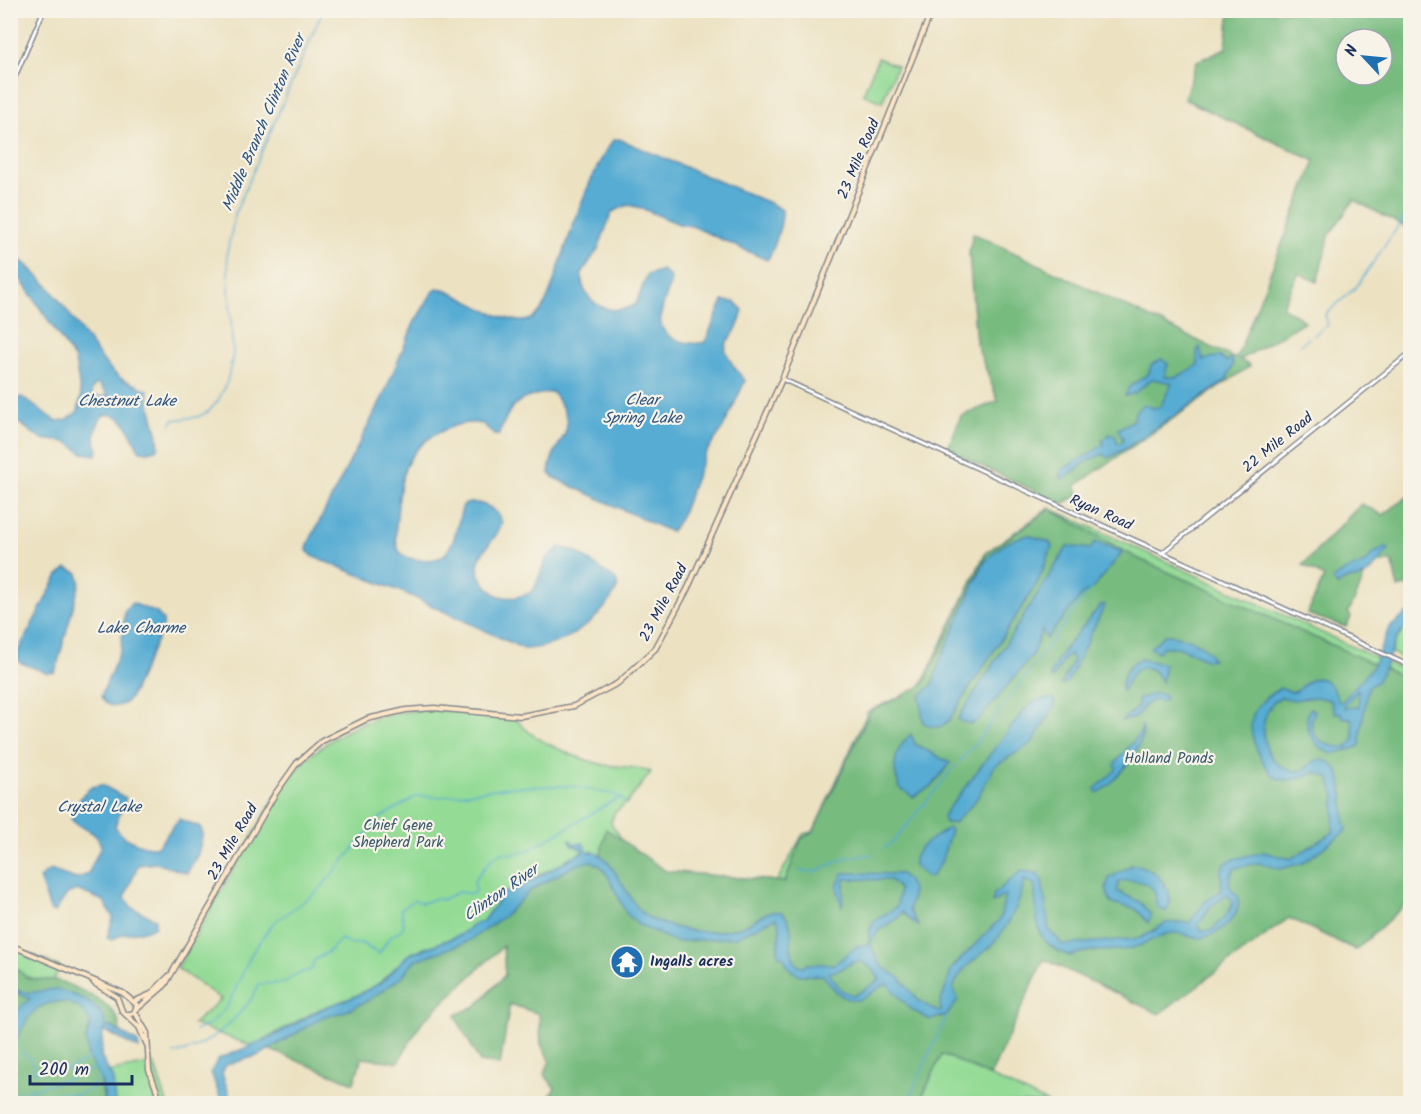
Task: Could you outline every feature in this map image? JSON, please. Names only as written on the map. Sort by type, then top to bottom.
[{"type":"main road","name":"23 Mile Road","points":[[136,1011],[158,993],[169,976],[275,794],[297,763],[329,736],[367,718],[406,710],[434,708],[515,716],[556,711],[602,693],[644,661],[655,649],[688,588],[782,379],[932,10]]},
{"type":"main road","points":[[10,945],[115,989],[132,1000],[147,1033],[149,1070],[162,1104]]},
{"type":"main road","name":"23 Mile Road","points":[[121,1005],[147,997],[169,976]]},
{"type":"main road","points":[[91,980],[114,995],[121,1005],[121,1010],[139,1027],[147,1045]]},
{"type":"main road","points":[[126,1015],[136,1011]]},
{"type":"street","points":[[10,88],[44,10]]},
{"type":"street","name":"22 Mile Road","points":[[1162,554],[1410,352]]},
{"type":"street","name":"Ryan Road","points":[[782,379],[1410,666]]},
{"type":"green space","points":[[1235,11],[1410,11],[1410,220],[1405,227],[1354,200],[1330,234],[1317,282],[1299,273],[1282,307],[1305,321],[1240,360],[1250,366],[1075,486],[1080,494],[1063,504],[947,450],[961,416],[998,401],[976,343],[969,253],[973,233],[1236,359],[1315,161],[1184,99],[1197,61],[1226,48],[1229,18]]},
{"type":"green space","points":[[878,58],[897,66],[882,102],[863,94]]},
{"type":"green space","points":[[1410,495],[1410,593],[1408,585],[1398,588],[1392,561],[1369,566],[1348,612],[1351,617],[1346,627],[1307,614],[1324,577],[1303,565],[1361,504],[1383,515]]},
{"type":"green space","name":"Holland Ponds","points":[[1049,508],[1410,673],[1410,794],[1003,911],[615,871],[600,855],[591,851],[568,858],[558,867],[541,873],[509,893],[504,892],[482,922],[477,922],[460,935],[409,954],[378,984],[352,998],[320,1009],[252,1046],[193,1024],[221,999],[177,968],[276,795],[307,759],[324,745],[363,723],[385,716],[408,711],[442,710],[516,718],[531,734],[556,748],[605,765],[651,772],[628,802],[614,813],[611,823],[627,848],[656,871],[777,881],[803,834],[813,832],[868,711],[920,688],[985,553]]},
{"type":"green space","name":"Holland Ponds","points":[[1050,509],[1137,558],[1410,680],[1410,900],[1356,950],[1289,918],[1159,1014],[1044,959],[990,1076],[942,1054],[919,1103],[545,1103],[555,1088],[544,1074],[550,1061],[541,1044],[539,1014],[510,1004],[500,1065],[480,1062],[455,1015],[476,1006],[505,975],[503,946],[422,1022],[398,1062],[362,1058],[354,1083],[260,1046],[390,980],[407,962],[483,927],[523,889],[577,861],[600,859],[606,829],[666,871],[785,882],[801,839],[813,832],[870,712],[923,685],[987,553]]},
{"type":"green space","points":[[1410,621],[1410,662],[1392,653],[1393,644]]},
{"type":"green space","points":[[11,946],[60,967],[11,1069]]},
{"type":"green space","points":[[10,964],[29,978],[57,981],[80,990],[100,1001],[116,1016],[119,1035],[102,1025],[93,1027],[104,1103],[11,1103]]},
{"type":"green space","points":[[942,1054],[1048,1103],[919,1104]]},
{"type":"green space","points":[[154,1063],[167,1103],[11,1104],[11,1090]]},
{"type":"water","name":"Clear Spring Lake","points":[[619,139],[772,204],[782,210],[781,221],[775,244],[767,260],[692,226],[679,224],[628,205],[612,212],[598,249],[582,273],[582,284],[591,300],[608,309],[617,310],[636,304],[647,275],[662,270],[671,278],[661,312],[662,328],[667,335],[684,342],[705,342],[723,301],[735,302],[743,310],[726,348],[734,366],[745,381],[723,428],[705,454],[680,519],[671,532],[554,478],[549,473],[551,460],[567,427],[562,407],[552,392],[530,396],[516,403],[507,415],[499,435],[494,435],[483,424],[460,424],[428,439],[411,456],[402,477],[396,525],[397,544],[400,552],[405,556],[429,560],[444,555],[452,543],[463,505],[475,503],[492,509],[500,517],[502,523],[478,565],[484,582],[497,595],[516,597],[534,590],[546,559],[560,547],[575,551],[615,579],[618,586],[611,599],[592,621],[567,638],[553,644],[524,649],[407,594],[314,557],[307,551],[308,544],[384,394],[414,323],[432,293],[437,289],[445,290],[512,320],[525,321],[535,316],[550,293],[577,215],[596,169],[613,140]]},
{"type":"water","name":"Chestnut Lake","points":[[10,253],[26,264],[53,292],[111,370],[120,378],[148,390],[158,436],[158,449],[149,452],[140,451],[123,421],[111,415],[103,415],[96,428],[95,441],[98,450],[96,455],[83,453],[67,442],[41,439],[11,417],[12,404],[22,397],[56,421],[67,420],[78,411],[81,397],[75,360],[11,265]],"holes":[[[99,384],[108,395],[100,397],[92,395],[92,389]]]},
{"type":"water","points":[[1200,347],[1203,360],[1219,356],[1227,362],[1232,358],[1233,365],[1226,381],[1123,450],[1108,458],[1103,454],[1089,460],[1064,479],[1060,477],[1062,470],[1104,444],[1102,440],[1110,434],[1116,436],[1117,443],[1121,443],[1123,439],[1118,429],[1134,420],[1135,412],[1145,404],[1153,408],[1160,407],[1172,383],[1152,379],[1135,393],[1125,396],[1129,387],[1149,373],[1151,365],[1162,359],[1168,364],[1164,377],[1177,377],[1198,365],[1197,351]]},
{"type":"water","points":[[1028,535],[1049,542],[1052,546],[1038,582],[949,720],[940,726],[933,727],[926,724],[923,722],[920,696],[933,684],[940,660],[984,563],[1003,545]]},
{"type":"water","points":[[1095,542],[1122,553],[1095,586],[1082,595],[1046,639],[1042,630],[1032,656],[979,720],[971,724],[960,721],[958,719],[1068,546],[1090,549]]},
{"type":"water","points":[[1386,547],[1389,550],[1363,577],[1345,580],[1337,586],[1332,580],[1345,571],[1367,562],[1372,554]]},
{"type":"water","points":[[67,568],[78,573],[80,582],[55,672],[47,673],[19,662],[17,653],[58,575]]},
{"type":"water","name":"Lake Charme","points":[[132,603],[157,613],[163,620],[163,627],[130,698],[123,704],[114,706],[103,701],[101,696],[121,649],[125,610]]},
{"type":"water","points":[[1102,604],[1105,605],[1067,683],[1061,685],[1073,661],[1071,655],[1066,656],[1052,679],[1050,676],[1053,668]]},
{"type":"water","points":[[1410,611],[1410,621],[1396,640],[1377,682],[1368,687],[1358,747],[1332,754],[1315,742],[1308,729],[1310,708],[1315,711],[1312,720],[1314,733],[1324,743],[1347,747],[1354,739],[1352,719],[1342,717],[1341,713],[1335,713],[1330,700],[1316,697],[1294,700],[1281,697],[1266,715],[1263,727],[1268,752],[1285,768],[1304,770],[1317,760],[1328,762],[1335,767],[1342,786],[1347,830],[1303,863],[1280,869],[1259,863],[1235,868],[1229,883],[1238,896],[1237,911],[1228,924],[1214,934],[1196,938],[1172,933],[1129,949],[1091,951],[1070,956],[1057,950],[1042,936],[1038,928],[1034,884],[1024,880],[1015,910],[1004,929],[958,977],[953,989],[958,1000],[947,1015],[930,1020],[912,1010],[887,984],[862,998],[849,1000],[838,993],[823,975],[803,975],[793,972],[783,956],[779,956],[780,926],[776,918],[736,937],[676,942],[637,924],[626,913],[600,865],[590,861],[576,865],[531,890],[503,917],[467,942],[414,961],[402,977],[367,1001],[344,1012],[325,1016],[260,1055],[226,1065],[222,1073],[232,1103],[222,1103],[211,1072],[218,1059],[270,1038],[323,1008],[356,996],[382,982],[408,955],[460,935],[477,922],[482,922],[504,892],[509,893],[582,852],[582,849],[572,845],[570,840],[575,844],[583,843],[588,852],[597,853],[605,859],[642,913],[662,923],[686,930],[722,931],[745,925],[766,913],[782,912],[790,925],[794,959],[798,966],[804,967],[807,964],[835,964],[857,946],[869,944],[872,924],[897,906],[899,889],[890,880],[845,879],[842,907],[837,887],[843,873],[901,874],[911,886],[912,899],[909,910],[919,927],[902,912],[898,918],[879,930],[870,944],[881,966],[899,977],[919,1001],[938,1012],[941,1011],[940,1004],[952,968],[1000,919],[1005,895],[992,903],[994,894],[1021,871],[1037,873],[1042,880],[1049,930],[1063,945],[1141,938],[1166,923],[1190,922],[1205,902],[1222,890],[1221,870],[1225,863],[1264,852],[1291,859],[1333,832],[1335,797],[1329,778],[1316,772],[1291,780],[1273,776],[1252,736],[1252,718],[1261,702],[1280,688],[1294,692],[1317,678],[1326,681],[1334,690],[1338,701],[1342,702],[1373,666],[1389,628]],"holes":[[[1358,690],[1359,707],[1345,708],[1344,706]],[[1227,894],[1233,902],[1229,912],[1212,930],[1202,931],[1198,925],[1210,907]],[[860,961],[873,969],[880,980],[854,996],[841,990],[828,972],[838,971],[851,963]]]},
{"type":"water","points":[[1165,635],[1179,636],[1199,644],[1213,659],[1208,660],[1178,647],[1162,647],[1159,652],[1150,648]]},
{"type":"water","points":[[1140,659],[1165,664],[1162,682],[1153,670],[1142,667],[1132,674],[1123,691],[1121,690],[1126,672]]},
{"type":"water","points":[[1155,693],[1164,695],[1166,699],[1161,702],[1153,700],[1144,706],[1135,718],[1121,721],[1138,707],[1138,699]]},
{"type":"water","points":[[1053,698],[1054,708],[1032,743],[995,766],[976,800],[954,823],[945,823],[943,816],[1024,710],[1035,701]]},
{"type":"water","points":[[1142,725],[1143,733],[1140,742],[1128,763],[1112,782],[1097,793],[1095,789],[1116,770],[1115,763],[1140,734]]},
{"type":"water","points":[[911,734],[915,744],[950,763],[933,785],[913,797],[900,788],[895,766],[901,746]]},
{"type":"water","name":"Crystal Lake","points":[[102,785],[126,798],[115,826],[122,835],[134,842],[153,847],[158,846],[179,819],[200,827],[203,833],[198,854],[187,873],[156,863],[138,865],[125,897],[131,907],[155,919],[155,926],[145,931],[124,934],[112,940],[107,938],[113,918],[104,901],[77,890],[67,894],[55,912],[51,912],[39,878],[50,870],[76,879],[88,874],[101,846],[96,836],[71,819],[85,792]]},
{"type":"water","points":[[948,828],[951,830],[941,862],[932,876],[927,877],[914,866],[916,853]]},
{"type":"water","points":[[1132,865],[1148,869],[1162,880],[1167,888],[1169,904],[1166,912],[1157,907],[1155,894],[1148,885],[1134,881],[1119,882],[1117,891],[1140,902],[1151,915],[1148,923],[1136,909],[1111,903],[1106,889],[1109,878]]},
{"type":"water","points":[[57,989],[95,1006],[104,1019],[106,1027],[112,1027],[138,1043],[139,1049],[103,1030],[101,1057],[113,1079],[115,1103],[106,1103],[101,1080],[88,1057],[86,1039],[91,1023],[75,1006],[67,1002],[51,1003],[35,1010],[11,1049],[11,1033],[15,1014],[30,999],[17,993],[16,990],[32,992]]},
{"type":"waterway","name":"Middle Branch Clinton River","points":[[170,426],[173,420],[197,417],[208,412],[218,401],[227,382],[233,355],[227,252],[236,211],[323,10]]},
{"type":"waterway","points":[[1314,335],[1328,325],[1325,315],[1357,286],[1410,209]]},
{"type":"waterway","points":[[1300,345],[1309,338]]},
{"type":"waterway","points":[[959,762],[975,744],[1091,588]]},
{"type":"waterway","points":[[883,849],[894,841],[956,765]]},
{"type":"waterway","points":[[195,1031],[210,1024],[227,1007],[252,953],[272,924],[318,891],[380,818],[417,796],[439,797],[510,787],[570,786],[616,795],[626,803]]},
{"type":"waterway","name":"Clinton River","points":[[174,1054],[196,1047],[226,1027],[250,1001],[259,984],[284,983],[293,976],[312,969],[314,960],[328,952],[341,939],[350,944],[361,943],[379,954],[389,938],[401,930],[404,924],[401,909],[414,900],[423,903],[436,898],[441,900],[459,892],[472,894],[476,891],[474,881],[492,858],[502,853],[516,854],[529,850],[620,797]]},
{"type":"waterway","points":[[799,871],[815,872],[845,858],[873,854]]},
{"type":"waterway","points":[[904,1104],[910,1101],[912,1091],[947,1015]]},
{"type":"waterway","points":[[21,1051],[31,1059],[35,1072],[56,1067],[68,1069],[89,1059]]},
{"type":"waterway","points":[[10,1095],[69,1079],[95,1068]]},
{"type":"waterway","points":[[60,1104],[93,1088],[98,1076]]},
{"type":"waterway","points":[[10,1102],[56,1093],[77,1095]]},
{"type":"place","name":"Ingalls acres","points":[[627,962]]},
{"type":"park label","name":"Chief Gene Shepherd Park","points":[[398,834]]}]
